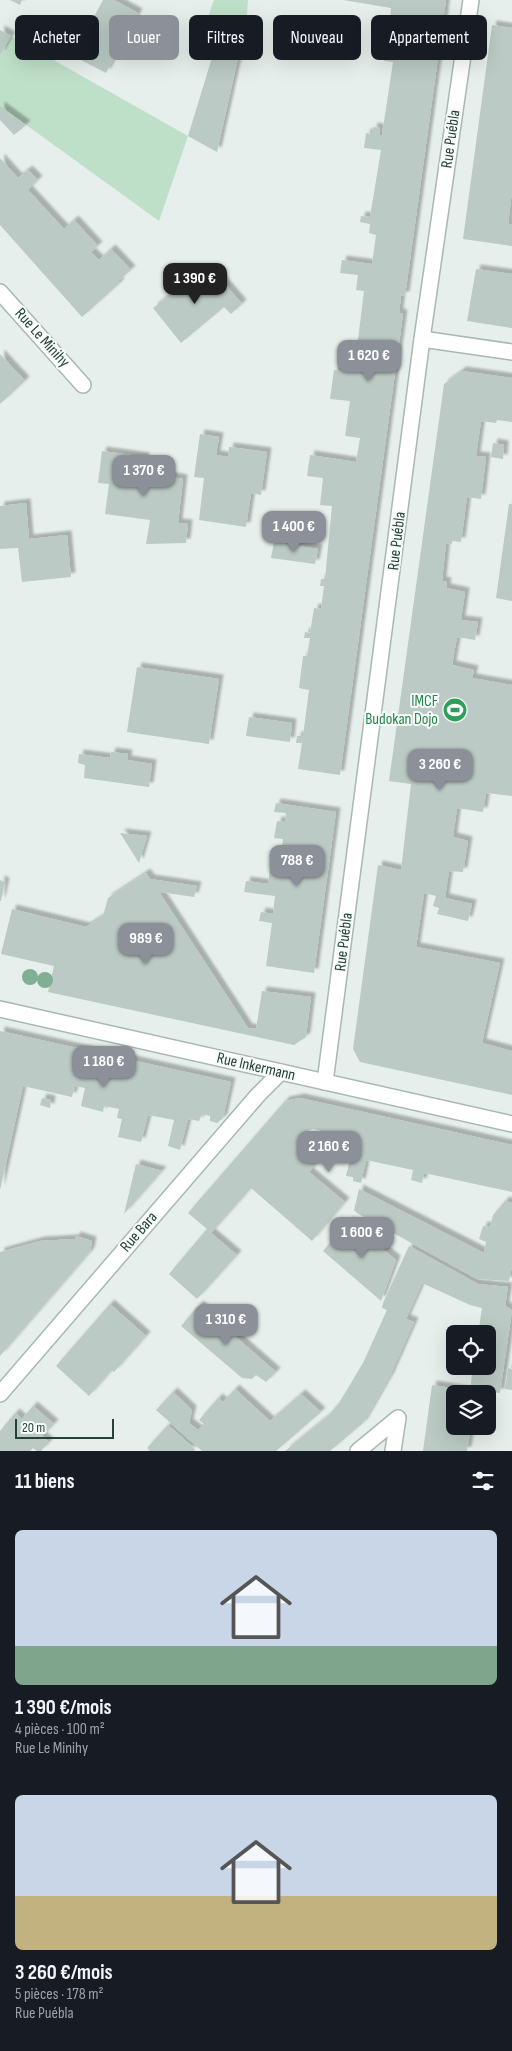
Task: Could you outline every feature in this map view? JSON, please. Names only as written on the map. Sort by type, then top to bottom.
[{"type":"street","name":"Rue Puébla","points":[[325,1082],[422,339],[471,0]]},
{"type":"street","name":"Rue Le Minihy","points":[[0,292],[83,385]]},
{"type":"street","points":[[422,339],[512,352]]},
{"type":"street","name":"Rue Inkermann","points":[[0,1009],[512,1124]]},
{"type":"street","name":"Rue Bara","points":[[0,1394],[251,1103],[281,1072]]},
{"type":"street","points":[[358,1451],[398,1418],[393,1451]]},
{"type":"green space","points":[[214,0],[248,0],[247,15],[209,15]]},
{"type":"green space","points":[[11,36],[15,38],[15,60],[53,60],[188,136],[159,221],[0,106],[0,55]]},
{"type":"building","points":[[10,0],[22,0],[20,5]]},
{"type":"building","points":[[103,0],[114,0],[138,13],[137,15],[109,15],[109,60],[113,60],[106,73],[81,60],[99,60],[99,15],[95,15]]},
{"type":"building","points":[[343,0],[446,0],[444,15],[390,15],[391,8]]},
{"type":"building","points":[[492,25],[512,28],[512,191],[508,224],[512,224],[512,246],[463,239]]},
{"type":"building","points":[[0,30],[11,36],[0,55]]},
{"type":"building","points":[[211,60],[238,60],[217,152],[188,136]]},
{"type":"building","points":[[438,60],[405,296],[401,296],[399,313],[403,314],[340,775],[298,769],[302,743],[296,743],[297,736],[303,736],[309,690],[299,688],[303,656],[307,656],[310,638],[304,638],[305,632],[310,633],[314,608],[321,609],[324,586],[320,586],[321,579],[325,579],[332,506],[320,505],[323,478],[307,476],[310,455],[356,462],[360,438],[345,436],[350,401],[330,399],[334,370],[341,371],[343,355],[356,356],[364,291],[356,290],[358,275],[340,273],[342,260],[372,264],[376,235],[369,233],[370,224],[360,222],[361,216],[370,217],[381,150],[364,148],[366,133],[372,134],[373,127],[380,128],[379,135],[382,135],[393,62],[384,61]]},
{"type":"building","points":[[0,106],[26,125],[14,135],[0,120]]},
{"type":"building","points":[[0,158],[18,178],[28,170],[38,180],[28,190],[64,229],[74,220],[98,246],[91,252],[99,260],[111,249],[131,270],[118,281],[120,283],[82,317],[0,225]]},
{"type":"building","points":[[476,269],[512,274],[512,328],[467,321]]},
{"type":"building","points":[[195,273],[204,284],[213,276],[219,277],[242,304],[231,314],[224,307],[181,343],[153,308]]},
{"type":"building","points":[[0,354],[25,381],[0,404]]},
{"type":"building","points":[[462,371],[512,378],[512,422],[497,420],[496,423],[481,421],[476,456],[486,457],[481,499],[467,497],[461,542],[452,541],[452,544],[446,543],[442,581],[447,582],[446,588],[465,592],[461,620],[478,622],[475,640],[457,637],[452,665],[474,670],[472,678],[512,685],[512,796],[486,793],[483,812],[457,808],[453,837],[468,841],[463,872],[449,871],[445,898],[472,904],[468,921],[437,914],[439,908],[433,906],[436,896],[424,893],[416,947],[500,963],[482,1043],[512,1051],[512,1095],[360,1062],[353,1049],[378,865],[401,870],[411,784],[389,781],[444,384]]},
{"type":"building","points":[[200,434],[219,437],[216,455],[228,457],[229,447],[267,452],[261,495],[251,493],[246,527],[199,520],[204,478],[194,477]]},
{"type":"building","points":[[493,443],[504,445],[503,459],[491,457]]},
{"type":"building","points":[[102,451],[145,457],[143,472],[183,479],[178,523],[188,524],[186,543],[146,544],[150,520],[105,514],[109,484],[98,483]]},
{"type":"building","points":[[26,503],[29,539],[67,535],[71,577],[22,582],[18,548],[0,549],[0,506]]},
{"type":"building","points":[[509,504],[512,504],[512,601],[496,598]]},
{"type":"building","points":[[274,542],[318,549],[315,564],[271,558]]},
{"type":"building","points":[[137,667],[219,679],[209,744],[127,732]]},
{"type":"building","points":[[249,717],[292,723],[290,742],[246,736]]},
{"type":"building","points":[[111,752],[128,754],[127,760],[152,764],[149,787],[84,778],[85,765],[78,763],[79,754],[110,758]]},
{"type":"building","points":[[276,803],[336,812],[314,973],[266,966],[272,923],[259,921],[261,912],[273,914],[275,896],[244,892],[246,881],[268,884],[272,854],[281,855],[283,839],[274,838],[277,821],[285,822],[286,813],[274,812]]},
{"type":"building","points":[[120,833],[147,836],[139,863]]},
{"type":"building","points":[[146,873],[150,879],[197,886],[194,897],[159,892],[248,1028],[256,1029],[262,991],[311,997],[306,1037],[294,1045],[48,992],[54,966],[1,954],[12,909],[86,927],[103,916],[108,898]]},
{"type":"building","points":[[0,880],[5,882],[1,901],[0,901]]},
{"type":"building","points":[[0,1031],[231,1082],[223,1118],[217,1123],[210,1121],[210,1116],[202,1114],[199,1121],[188,1119],[180,1150],[168,1146],[174,1120],[148,1115],[141,1142],[118,1137],[122,1119],[117,1118],[119,1109],[104,1106],[103,1112],[81,1106],[85,1088],[75,1086],[72,1097],[23,1086],[0,1190]]},
{"type":"building","points":[[42,1098],[51,1100],[50,1108],[40,1105]]},
{"type":"building","points":[[300,1098],[512,1145],[512,1192],[424,1173],[422,1183],[411,1180],[413,1170],[366,1160],[361,1183],[353,1181],[353,1177],[346,1176],[350,1159],[330,1155],[334,1134],[313,1129],[304,1132],[304,1136],[301,1139],[322,1156],[309,1172],[345,1202],[312,1241],[251,1188],[211,1233],[237,1255],[197,1299],[169,1274],[207,1229],[188,1213],[285,1101]]},
{"type":"building","points":[[136,1164],[162,1171],[124,1214]]},
{"type":"building","points":[[359,1189],[484,1253],[486,1242],[479,1239],[483,1226],[490,1227],[493,1215],[505,1201],[512,1203],[512,1266],[509,1281],[477,1279],[357,1213],[354,1210]]},
{"type":"building","points":[[349,1221],[396,1260],[381,1301],[323,1251]]},
{"type":"building","points":[[76,1236],[92,1241],[90,1252],[0,1356],[0,1252],[40,1241],[75,1239]]},
{"type":"building","points":[[409,1246],[478,1284],[508,1287],[505,1306],[512,1310],[500,1393],[496,1392],[496,1385],[471,1385],[472,1375],[496,1375],[496,1325],[479,1325],[482,1308],[470,1305],[422,1283],[406,1319],[414,1322],[390,1376],[363,1423],[330,1451],[285,1451],[328,1416],[339,1403],[363,1363],[387,1310],[382,1308]]},
{"type":"building","points":[[110,1304],[146,1336],[114,1372],[112,1370],[89,1396],[56,1366]]},
{"type":"building","points":[[199,1305],[276,1372],[266,1382],[256,1375],[252,1379],[242,1378],[181,1326]]},
{"type":"building","points":[[508,1368],[512,1369],[512,1390],[505,1389]]},
{"type":"building","points":[[432,1385],[446,1387],[446,1435],[470,1435],[467,1451],[423,1451]]},
{"type":"building","points":[[235,1389],[270,1421],[301,1394],[321,1412],[276,1451],[202,1451],[156,1410],[173,1392],[192,1410],[189,1423],[198,1430],[204,1424],[199,1420],[218,1398],[223,1402]]},
{"type":"building","points":[[33,1406],[54,1424],[42,1436],[49,1442],[41,1451],[33,1448],[30,1451],[0,1451],[0,1431],[15,1413],[22,1419]]},
{"type":"building","points":[[168,1425],[195,1449],[194,1451],[150,1451],[147,1448]]},
{"type":"place","name":"IMCF Budokan Dojo","points":[[455,710]]}]
